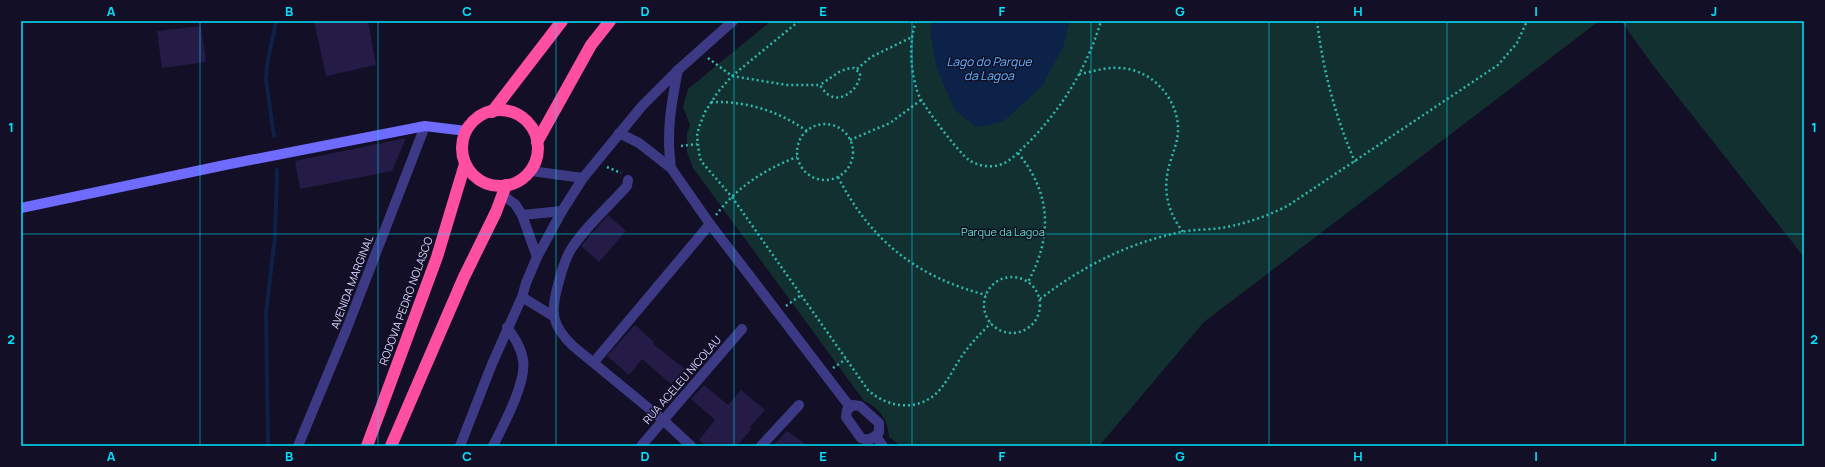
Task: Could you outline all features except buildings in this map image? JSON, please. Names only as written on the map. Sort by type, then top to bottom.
[{"type":"highway","points":[[492,112],[562,21]]},
{"type":"highway","points":[[537,142],[591,45],[610,21]]},
{"type":"highway","points":[[391,446],[464,277],[496,212],[504,190],[516,184],[531,171],[538,152],[536,132],[523,117],[504,110],[484,112],[469,125],[461,144],[465,164],[477,179],[504,190]]},
{"type":"highway","name":"RODOVIA PEDRO NOLASCO","points":[[367,446],[437,257],[465,164]]},
{"type":"street","points":[[460,446],[507,327],[522,297],[526,283],[562,211],[582,178],[642,106],[678,70],[733,21]]},
{"type":"street","points":[[671,168],[668,148],[668,130],[678,70]]},
{"type":"street","points":[[21,208],[225,165],[425,126],[466,131]]},
{"type":"street","name":"AVENIDA MARGINAL","points":[[298,446],[347,328],[425,126]]},
{"type":"street","points":[[618,134],[639,143],[671,168],[710,224],[850,407]]},
{"type":"street","points":[[531,171],[582,178]]},
{"type":"street","points":[[628,180],[627,186],[570,251],[563,267],[556,294],[553,316],[556,325],[563,336],[663,420],[691,446]]},
{"type":"street","points":[[504,190],[522,215],[538,257]]},
{"type":"street","points":[[522,215],[562,211]]},
{"type":"street","points":[[594,362],[710,224]]},
{"type":"street","points":[[522,297],[553,316]]},
{"type":"street","points":[[493,446],[506,419],[521,381],[522,374],[523,362],[520,349],[507,327]]},
{"type":"street","name":"RUA ACELEU NICOLAU","points":[[641,446],[742,329]]},
{"type":"street","points":[[761,446],[798,405]]},
{"type":"street","points":[[857,405],[860,406],[879,423],[880,428],[876,436],[869,440],[861,438],[846,417],[846,413],[850,407],[857,405]]},
{"type":"street","points":[[876,436],[883,446]]},
{"type":"path","points":[[799,21],[732,76],[711,102],[699,127],[698,144],[701,161],[732,197],[868,390],[881,400],[896,406],[909,406],[922,403],[936,393],[966,350],[991,323]]},
{"type":"path","points":[[916,21],[912,37],[912,70],[921,100],[962,154],[974,163],[987,166],[996,166],[1012,159],[1052,116],[1079,74],[1089,54],[1101,21]]},
{"type":"path","points":[[1317,21],[1324,69],[1330,93],[1345,139],[1355,162]]},
{"type":"path","points":[[1040,299],[1080,271],[1102,259],[1142,242],[1183,232],[1221,228],[1262,217],[1296,201],[1498,65],[1518,43],[1527,21]]},
{"type":"path","points":[[857,70],[881,51],[912,37]]},
{"type":"path","points":[[700,51],[732,76],[787,85],[820,85],[846,68],[857,70],[860,73],[860,79],[856,87],[849,94],[839,96],[829,95],[820,85]]},
{"type":"path","points":[[1079,74],[1110,68],[1131,69],[1149,78],[1165,92],[1175,110],[1178,130],[1175,151],[1167,171],[1166,193],[1172,214],[1183,232]]},
{"type":"path","points":[[850,140],[890,123],[921,100]]},
{"type":"path","points":[[711,102],[738,102],[764,108],[794,122],[807,131]]},
{"type":"path","points":[[820,125],[835,126],[847,134],[850,140],[853,154],[852,161],[844,173],[838,177],[824,180],[809,176],[797,157],[799,142],[807,131],[820,125]]},
{"type":"path","points":[[668,148],[698,144]]},
{"type":"path","points":[[1018,153],[1034,176],[1040,189],[1045,216],[1044,244],[1040,257],[1028,282]]},
{"type":"path","points":[[710,224],[732,197],[758,175],[797,157]]},
{"type":"path","points":[[594,162],[624,174],[628,180]]},
{"type":"path","points":[[838,177],[860,214],[880,237],[894,250],[910,262],[934,276],[966,290],[986,295]]},
{"type":"path","points":[[1007,277],[1015,277],[1028,282],[1034,287],[1040,299],[1039,314],[1036,320],[1026,330],[1011,333],[1003,332],[991,323],[984,309],[986,295],[994,283],[1007,277]]},
{"type":"path","points":[[777,312],[801,295]]},
{"type":"green space","name":"Parque da Lagoa","points":[[771,21],[1599,21],[1204,322],[1099,446],[901,446],[889,437],[887,425],[882,415],[875,407],[864,401],[693,168],[687,152],[687,134],[690,125],[683,107],[688,89]]},
{"type":"green space","points":[[1621,21],[1804,21],[1804,257],[1655,68]]},
{"type":"water","name":"Lago do Parque da Lagoa","points":[[933,21],[1070,21],[1063,47],[1042,86],[1005,120],[976,127],[955,110],[937,69],[930,33]]},
{"type":"waterway","points":[[274,136],[266,80],[267,65],[276,21]]},
{"type":"waterway","points":[[268,446],[266,313],[275,237],[277,170]]}]
